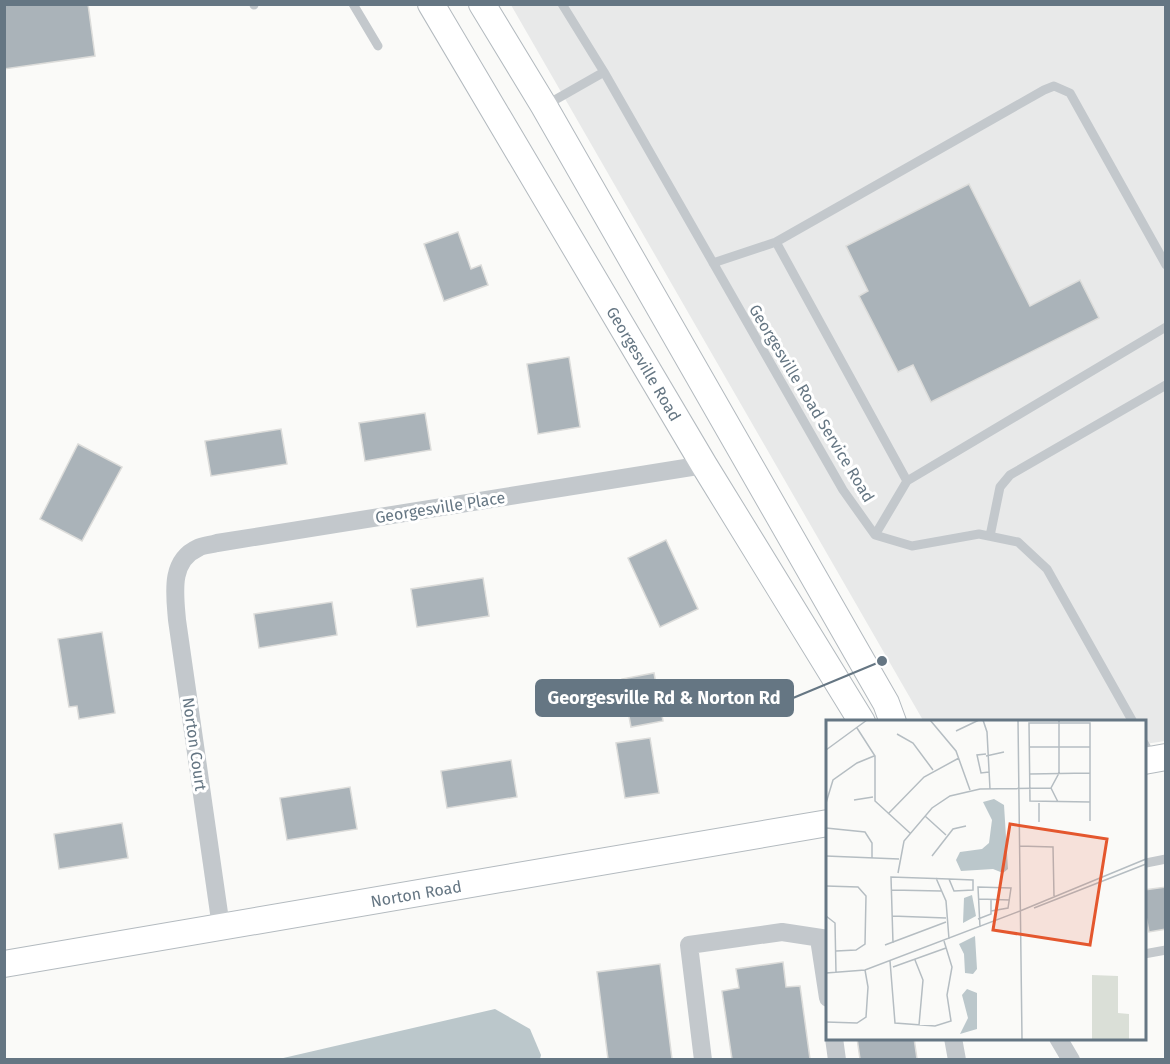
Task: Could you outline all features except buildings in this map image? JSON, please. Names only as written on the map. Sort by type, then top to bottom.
[{"type":"main road","name":"Georgesville Road","points":[[430,4],[704,465],[861,720]]},
{"type":"main road","points":[[482,4],[544,106],[881,695],[892,720]]},
{"type":"main road","name":"Norton Road","points":[[4,964],[826,823]]},
{"type":"street","name":"Georgesville Place","points":[[182,562],[197,548],[217,543],[704,465]]},
{"type":"street","name":"Norton Court","points":[[182,562],[176,575],[177,620],[221,927]]},
{"type":"street","points":[[703,1059],[689,945],[782,932],[824,939],[826,968]]},
{"type":"street","points":[[834,1040],[837,1059]]},
{"type":"street","points":[[953,1040],[957,1059]]},
{"type":"street","points":[[1059,1040],[1071,1059]]},
{"type":"lane","points":[[353,4],[378,46]]},
{"type":"lane","name":"Georgesville Road Service Road","points":[[562,4],[604,72],[843,490],[876,535]]},
{"type":"lane","points":[[544,106],[604,72]]},
{"type":"lane","points":[[713,263],[776,242],[1054,86],[1071,93],[1166,265]]},
{"type":"lane","points":[[776,242],[907,481]]},
{"type":"lane","points":[[1132,720],[1047,569],[1018,542],[979,534],[912,546],[876,535],[907,481],[1166,327]]},
{"type":"lane","points":[[990,536],[1000,487],[1010,475],[1166,386]]},
{"type":"lane","points":[[1146,861],[1166,859]]},
{"type":"lane","points":[[1146,954],[1166,950]]},
{"type":"shaded area","points":[[511,5],[1165,5],[1165,741],[1146,744],[1146,720],[923,720]]},
{"type":"shaded area","points":[[495,1009],[530,1029],[541,1055],[540,1059],[279,1059]]},
{"type":"place","name":"Georgesville Rd & Norton Rd","points":[[882,661]]}]
